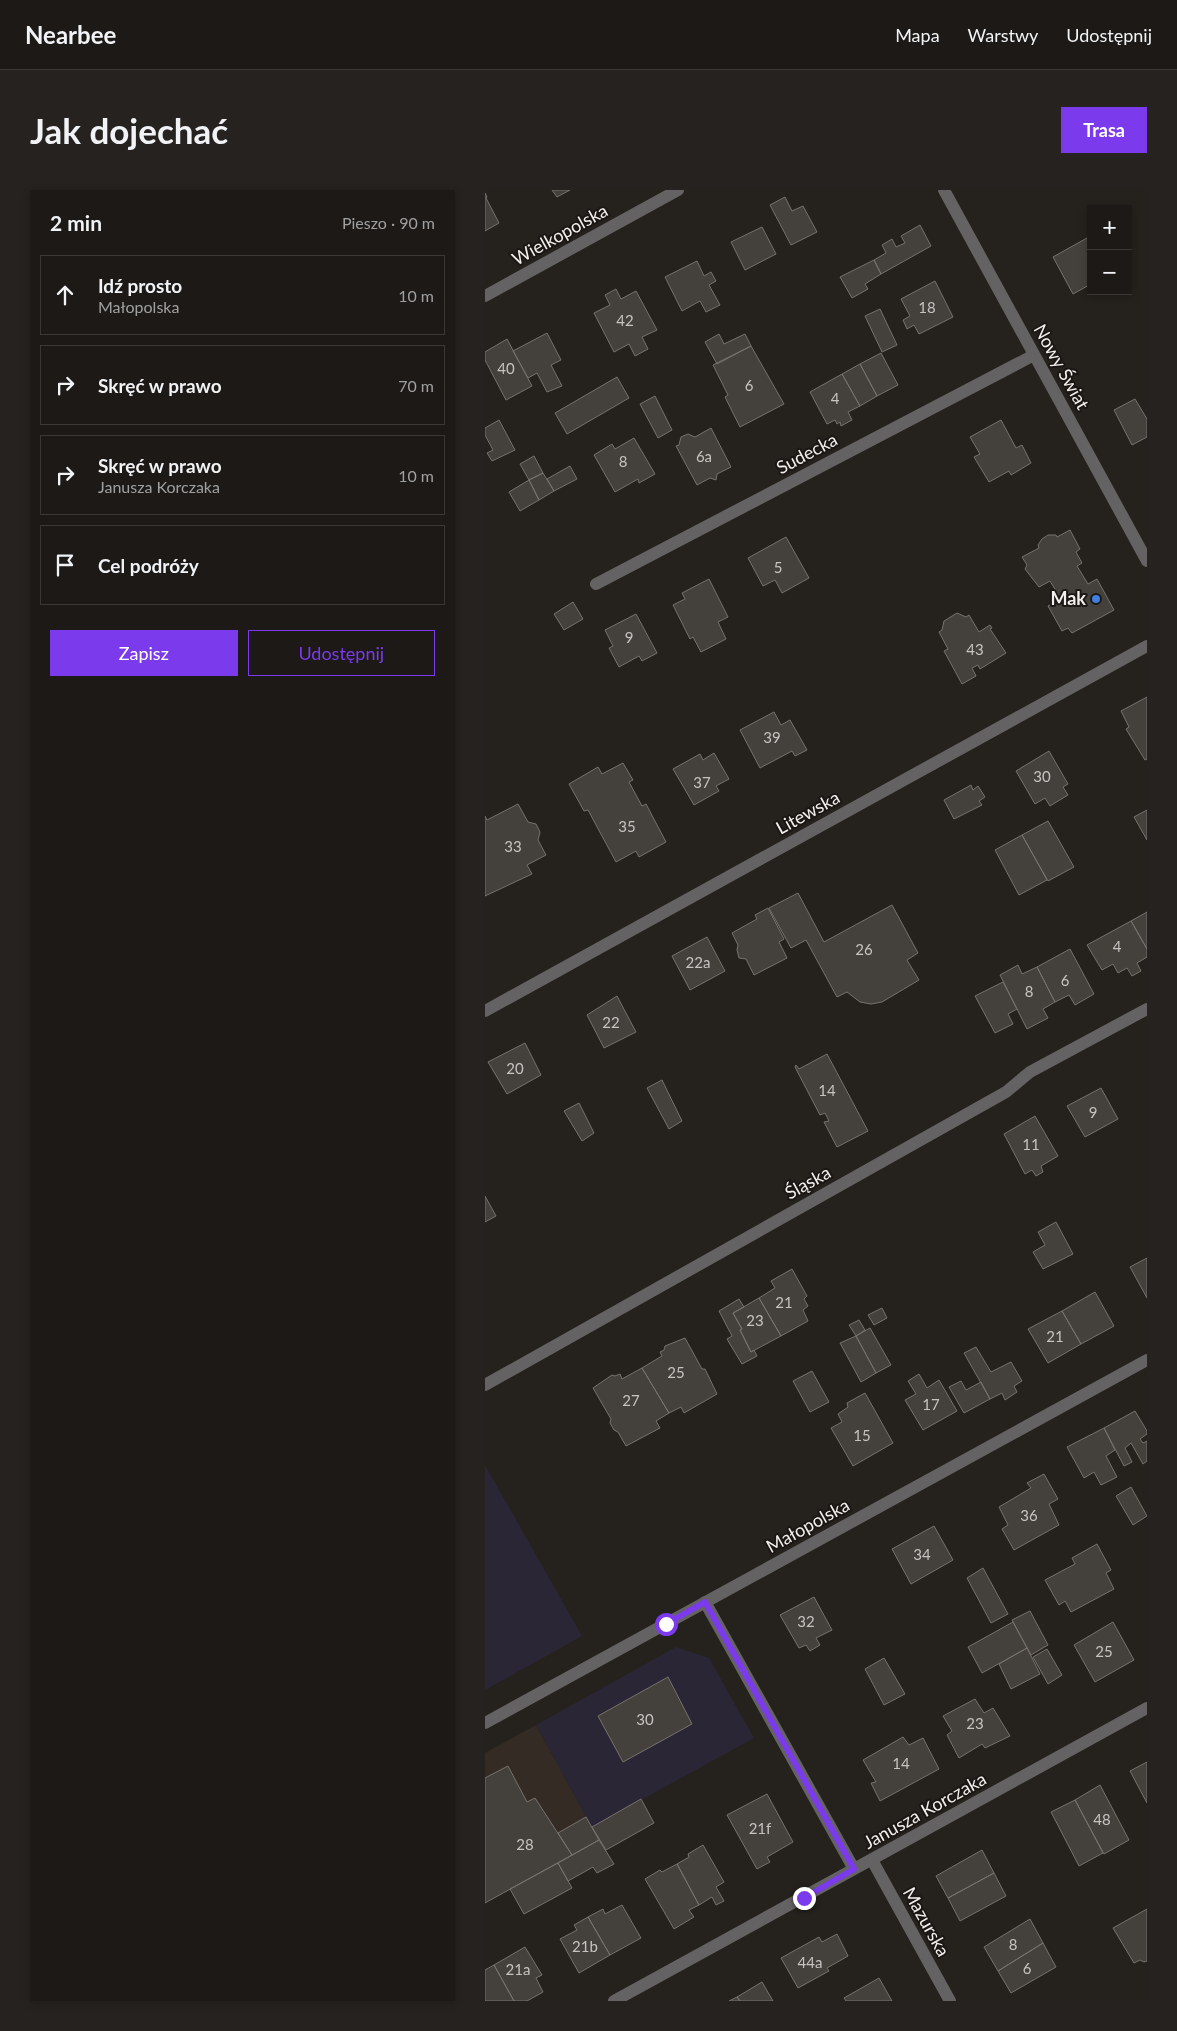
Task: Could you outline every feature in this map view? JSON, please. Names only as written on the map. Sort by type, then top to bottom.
[{"type":"street","name":"Wielkopolska","points":[[485,296],[678,190]]},
{"type":"street","name":"Nowy Świat","points":[[944,190],[1147,561]]},
{"type":"street","name":"Sudecka","points":[[597,584],[1034,355]]},
{"type":"street","name":"Litewska","points":[[485,1011],[1147,646]]},
{"type":"street","name":"Śląska","points":[[485,1385],[1006,1092],[1030,1072],[1147,1009]]},
{"type":"street","name":"Małopolska","points":[[485,1723],[1147,1360]]},
{"type":"street","points":[[705,1602],[854,1869]]},
{"type":"street","name":"Janusza Korczaka","points":[[614,2001],[1147,1708]]},
{"type":"street","name":"Mazurska","points":[[872,1860],[950,2001]]},
{"type":"shaded area","points":[[485,1465],[582,1636],[485,1690]]},
{"type":"shaded area","points":[[676,1647],[709,1658],[754,1738],[592,1827],[536,1725]]},
{"type":"shaded area","points":[[536,1725],[599,1840],[485,1903],[485,1753]]},
{"type":"building","points":[[552,190],[570,190],[557,197]]},
{"type":"building","points":[[485,193],[499,223],[485,231]]},
{"type":"building","points":[[785,197],[792,211],[803,206],[817,232],[791,245],[770,205]]},
{"type":"building","points":[[920,225],[931,246],[881,274],[874,260],[886,253],[882,245],[892,239],[896,247],[905,243],[901,236]]},
{"type":"building","points":[[762,227],[776,254],[745,270],[731,242]]},
{"type":"building","points":[[1087,238],[1087,286],[1073,294],[1053,257]]},
{"type":"building","points":[[874,260],[881,274],[865,284],[868,289],[852,298],[840,277]]},
{"type":"building","points":[[697,261],[704,276],[711,272],[716,281],[709,285],[720,305],[706,312],[700,301],[682,311],[665,277]]},
{"type":"building","points":[[935,281],[953,317],[919,334],[914,325],[907,329],[903,320],[910,316],[901,299]]},
{"type":"building","points":[[616,289],[621,299],[636,291],[657,330],[642,337],[648,349],[635,356],[629,344],[614,352],[594,313],[610,305],[605,295]]},
{"type":"building","points":[[880,309],[897,345],[882,352],[865,316]]},
{"type":"building","points":[[547,333],[561,360],[551,365],[562,386],[547,392],[537,373],[528,378],[513,351]]},
{"type":"building","points":[[719,334],[724,344],[745,334],[751,346],[717,364],[705,342]]},
{"type":"building","points":[[507,339],[532,386],[506,400],[485,360],[485,352]]},
{"type":"building","points":[[751,346],[784,404],[740,427],[725,397],[728,395],[713,365]]},
{"type":"building","points":[[881,353],[898,385],[877,396],[860,364]]},
{"type":"building","points":[[860,364],[877,396],[860,406],[842,374]]},
{"type":"building","points":[[842,374],[860,406],[848,412],[852,420],[841,426],[840,422],[837,424],[835,420],[827,424],[810,392]]},
{"type":"building","points":[[617,377],[629,398],[567,434],[555,413]]},
{"type":"building","points":[[655,396],[672,430],[658,438],[640,404]]},
{"type":"building","points":[[1135,399],[1147,419],[1147,437],[1132,445],[1114,410]]},
{"type":"building","points":[[499,420],[515,450],[492,461],[487,453],[493,450],[485,435],[485,428]]},
{"type":"building","points":[[1001,420],[1016,448],[1022,445],[1031,463],[1011,475],[1009,471],[989,482],[974,457],[980,454],[970,437]]},
{"type":"building","points":[[711,428],[731,467],[717,474],[716,480],[710,478],[697,485],[676,446],[679,445],[681,437],[688,434],[695,437]]},
{"type":"building","points":[[634,438],[655,474],[639,483],[638,479],[615,492],[594,455],[612,444],[615,449]]},
{"type":"building","points":[[534,456],[543,473],[529,480],[520,464]]},
{"type":"building","points":[[570,466],[577,479],[554,491],[547,479]]},
{"type":"building","points":[[543,473],[554,491],[539,500],[529,480]]},
{"type":"building","points":[[529,480],[539,500],[520,511],[509,492]]},
{"type":"building","points":[[1070,530],[1080,549],[1076,552],[1082,563],[1077,566],[1088,584],[1097,579],[1114,610],[1072,633],[1068,628],[1062,631],[1048,606],[1061,599],[1050,581],[1039,587],[1025,569],[1027,565],[1022,557],[1039,548],[1038,545],[1042,539],[1048,535],[1056,535],[1057,537]]},
{"type":"building","points":[[786,537],[809,578],[782,593],[775,580],[763,586],[748,558]]},
{"type":"building","points":[[709,579],[728,617],[718,622],[726,639],[701,652],[693,637],[690,639],[673,605],[685,599],[682,593]]},
{"type":"building","points":[[573,602],[583,619],[564,630],[554,614]]},
{"type":"building","points":[[957,613],[966,617],[969,615],[979,632],[990,625],[992,628],[990,629],[1006,653],[980,669],[978,665],[972,668],[976,676],[962,684],[944,651],[948,649],[939,632],[942,630],[944,621]]},
{"type":"building","points":[[636,614],[657,653],[642,661],[639,656],[619,667],[609,648],[613,646],[605,630]]},
{"type":"building","points":[[1147,697],[1147,759],[1145,760],[1126,729],[1129,727],[1121,711]]},
{"type":"building","points":[[774,712],[781,725],[790,720],[807,750],[795,756],[792,751],[760,768],[740,730]]},
{"type":"building","points":[[1049,751],[1068,784],[1063,787],[1068,795],[1050,806],[1045,798],[1035,804],[1016,771]]},
{"type":"building","points":[[714,753],[729,779],[716,786],[719,791],[694,805],[673,769],[700,754],[703,760]]},
{"type":"building","points":[[623,763],[633,780],[629,782],[642,806],[646,804],[666,842],[639,857],[636,851],[616,862],[588,810],[584,811],[569,784],[598,767],[602,774]]},
{"type":"building","points":[[971,785],[973,790],[978,786],[985,797],[979,801],[982,805],[954,819],[944,800]]},
{"type":"building","points":[[518,804],[528,822],[536,824],[540,832],[538,840],[546,855],[527,865],[532,874],[485,896],[485,816],[487,820]]},
{"type":"building","points":[[1147,810],[1147,840],[1134,817]]},
{"type":"building","points":[[1048,821],[1074,867],[1048,881],[1022,835]]},
{"type":"building","points":[[1022,835],[1047,880],[1019,895],[995,850]]},
{"type":"building","points":[[798,893],[824,942],[892,905],[918,953],[907,960],[919,980],[882,1002],[871,1004],[860,1002],[847,992],[837,997],[806,940],[791,948],[769,908]]},
{"type":"building","points":[[768,908],[784,939],[779,942],[787,958],[754,975],[746,959],[739,958],[738,945],[732,933],[757,919],[755,915]]},
{"type":"building","points":[[1147,912],[1147,949],[1131,921]]},
{"type":"building","points":[[1131,921],[1147,949],[1147,957],[1137,963],[1141,971],[1132,976],[1127,968],[1118,973],[1113,964],[1102,970],[1087,945]]},
{"type":"building","points":[[707,937],[725,971],[690,990],[672,956]]},
{"type":"building","points":[[1070,949],[1094,994],[1075,1005],[1069,995],[1055,1002],[1037,967]]},
{"type":"building","points":[[1018,965],[1022,974],[1037,967],[1055,1002],[1043,1009],[1048,1018],[1027,1029],[1000,975]]},
{"type":"building","points":[[1003,982],[1017,1009],[1008,1014],[1013,1024],[995,1033],[975,996]]},
{"type":"building","points":[[617,996],[636,1032],[604,1048],[587,1015]]},
{"type":"building","points":[[525,1043],[541,1075],[507,1094],[488,1062]]},
{"type":"building","points":[[827,1054],[868,1131],[837,1147],[824,1122],[829,1121],[825,1113],[820,1115],[795,1067],[796,1065],[799,1069]]},
{"type":"building","points":[[662,1080],[682,1121],[669,1129],[647,1088]]},
{"type":"building","points":[[1101,1088],[1118,1119],[1085,1137],[1067,1106]]},
{"type":"building","points":[[579,1103],[594,1133],[582,1141],[564,1111]]},
{"type":"building","points":[[1035,1116],[1058,1156],[1041,1166],[1043,1172],[1036,1176],[1032,1170],[1025,1174],[1004,1134]]},
{"type":"building","points":[[485,1196],[496,1216],[485,1222]]},
{"type":"building","points":[[1056,1222],[1073,1254],[1043,1269],[1033,1252],[1045,1245],[1038,1232]]},
{"type":"building","points":[[1147,1258],[1147,1298],[1130,1267]]},
{"type":"building","points":[[792,1269],[807,1296],[804,1299],[808,1306],[803,1310],[808,1321],[781,1336],[759,1298],[775,1288],[771,1281]]},
{"type":"building","points":[[1095,1292],[1114,1326],[1081,1344],[1062,1311]]},
{"type":"building","points":[[759,1298],[781,1336],[751,1352],[733,1313]]},
{"type":"building","points":[[739,1299],[744,1307],[733,1313],[751,1352],[754,1350],[757,1356],[742,1364],[727,1339],[732,1336],[719,1311]]},
{"type":"building","points":[[882,1308],[887,1318],[874,1325],[868,1315]]},
{"type":"building","points":[[1062,1311],[1081,1344],[1048,1363],[1028,1329]]},
{"type":"building","points":[[859,1320],[865,1330],[856,1336],[849,1325]]},
{"type":"building","points":[[870,1328],[891,1365],[876,1373],[856,1336]]},
{"type":"building","points":[[856,1336],[876,1373],[861,1382],[840,1343]]},
{"type":"building","points":[[685,1338],[702,1369],[705,1369],[717,1394],[684,1413],[681,1407],[669,1413],[642,1368],[662,1356],[660,1352],[664,1350],[665,1346]]},
{"type":"building","points":[[976,1347],[991,1372],[1011,1362],[1022,1381],[1014,1386],[1017,1392],[1005,1400],[1002,1393],[990,1399],[964,1353]]},
{"type":"building","points":[[642,1368],[669,1413],[656,1421],[660,1428],[626,1446],[610,1423],[611,1419],[593,1388],[612,1375],[620,1374],[622,1379]]},
{"type":"building","points":[[812,1371],[829,1402],[810,1412],[793,1381]]},
{"type":"building","points":[[919,1374],[927,1388],[939,1380],[957,1411],[923,1430],[905,1400],[916,1394],[908,1381]]},
{"type":"building","points":[[961,1381],[966,1390],[981,1382],[990,1399],[964,1413],[949,1387]]},
{"type":"building","points":[[865,1393],[893,1443],[853,1466],[831,1428],[842,1422],[838,1414],[848,1407],[847,1403]]},
{"type":"building","points":[[1135,1411],[1147,1431],[1147,1434],[1140,1439],[1143,1443],[1147,1441],[1147,1461],[1143,1464],[1131,1443],[1125,1448],[1132,1462],[1124,1466],[1104,1428]]},
{"type":"building","points":[[1104,1428],[1115,1450],[1106,1456],[1117,1477],[1101,1485],[1094,1472],[1084,1478],[1067,1447]]},
{"type":"building","points":[[1044,1474],[1058,1499],[1049,1504],[1059,1525],[1014,1550],[1002,1529],[1008,1525],[999,1507],[1031,1488],[1027,1483]]},
{"type":"building","points":[[1131,1487],[1147,1516],[1133,1525],[1116,1496]]},
{"type":"building","points":[[934,1526],[953,1560],[911,1584],[892,1549]]},
{"type":"building","points":[[1097,1544],[1111,1570],[1106,1573],[1114,1589],[1071,1612],[1065,1601],[1059,1605],[1045,1580],[1075,1564],[1072,1558]]},
{"type":"building","points":[[983,1568],[1008,1614],[991,1623],[967,1578]]},
{"type":"building","points":[[814,1597],[832,1630],[816,1638],[820,1645],[810,1651],[806,1645],[799,1648],[780,1615]]},
{"type":"building","points":[[1030,1611],[1048,1645],[1031,1655],[1012,1620]]},
{"type":"building","points":[[1013,1622],[1027,1648],[982,1673],[968,1647]]},
{"type":"building","points":[[1113,1622],[1134,1660],[1095,1682],[1074,1645]]},
{"type":"building","points":[[1027,1648],[1040,1674],[1011,1689],[999,1664]]},
{"type":"building","points":[[1047,1649],[1062,1675],[1048,1684],[1033,1657]]},
{"type":"building","points":[[884,1658],[905,1694],[884,1705],[865,1669]]},
{"type":"building","points":[[668,1677],[692,1724],[623,1762],[598,1716]]},
{"type":"building","points":[[975,1699],[984,1713],[993,1708],[1010,1736],[985,1748],[982,1744],[959,1758],[947,1735],[952,1731],[943,1716]]},
{"type":"building","points":[[903,1737],[909,1745],[923,1738],[939,1769],[880,1801],[871,1783],[876,1782],[863,1760]]},
{"type":"building","points":[[1147,1762],[1147,1803],[1130,1771]]},
{"type":"building","points":[[508,1766],[527,1802],[535,1798],[572,1855],[485,1903],[485,1778]]},
{"type":"building","points":[[1100,1785],[1129,1840],[1104,1854],[1075,1800]]},
{"type":"building","points":[[767,1794],[793,1842],[767,1857],[770,1862],[757,1869],[727,1815]]},
{"type":"building","points":[[641,1799],[654,1823],[606,1850],[592,1827]]},
{"type":"building","points":[[1075,1800],[1103,1853],[1079,1866],[1051,1812]]},
{"type":"building","points":[[586,1817],[599,1840],[572,1855],[558,1833]]},
{"type":"building","points":[[599,1840],[614,1864],[597,1873],[593,1867],[568,1881],[558,1863]]},
{"type":"building","points":[[703,1845],[724,1882],[716,1887],[724,1901],[716,1905],[712,1897],[699,1905],[677,1864],[689,1857],[688,1854]]},
{"type":"building","points":[[982,1850],[994,1873],[948,1898],[936,1876]]},
{"type":"building","points":[[558,1863],[572,1888],[524,1914],[510,1889]]},
{"type":"building","points":[[677,1864],[699,1905],[689,1910],[694,1917],[674,1929],[645,1879],[660,1870],[662,1872]]},
{"type":"building","points":[[994,1873],[1006,1896],[960,1921],[948,1898]]},
{"type":"building","points":[[622,1905],[641,1938],[610,1955],[588,1917],[603,1909],[605,1914]]},
{"type":"building","points":[[1147,1909],[1147,1961],[1140,1960],[1134,1963],[1113,1928]]},
{"type":"building","points":[[588,1917],[610,1955],[579,1973],[560,1939],[577,1930],[574,1925]]},
{"type":"building","points":[[1030,1919],[1043,1943],[998,1971],[984,1947]]},
{"type":"building","points":[[837,1934],[848,1956],[827,1968],[829,1971],[798,1988],[781,1958],[819,1937],[822,1942]]},
{"type":"building","points":[[1043,1943],[1056,1967],[1011,1993],[998,1971]]},
{"type":"building","points":[[525,1947],[542,1975],[536,1978],[543,1992],[527,2001],[514,2001],[494,1965]]},
{"type":"building","points":[[494,1965],[514,2001],[485,2001],[485,1970]]},
{"type":"building","points":[[879,1978],[892,2001],[846,2001],[844,1998]]},
{"type":"building","points":[[762,1982],[773,2001],[740,2001],[737,1997]]},
{"type":"building","points":[[737,1997],[740,2001],[729,2001]]},
{"type":"place","name":"Mak","points":[[1096,599]]},
{"type":"route","points":[[666,1624],[705,1602],[854,1869],[804,1898]]}]
